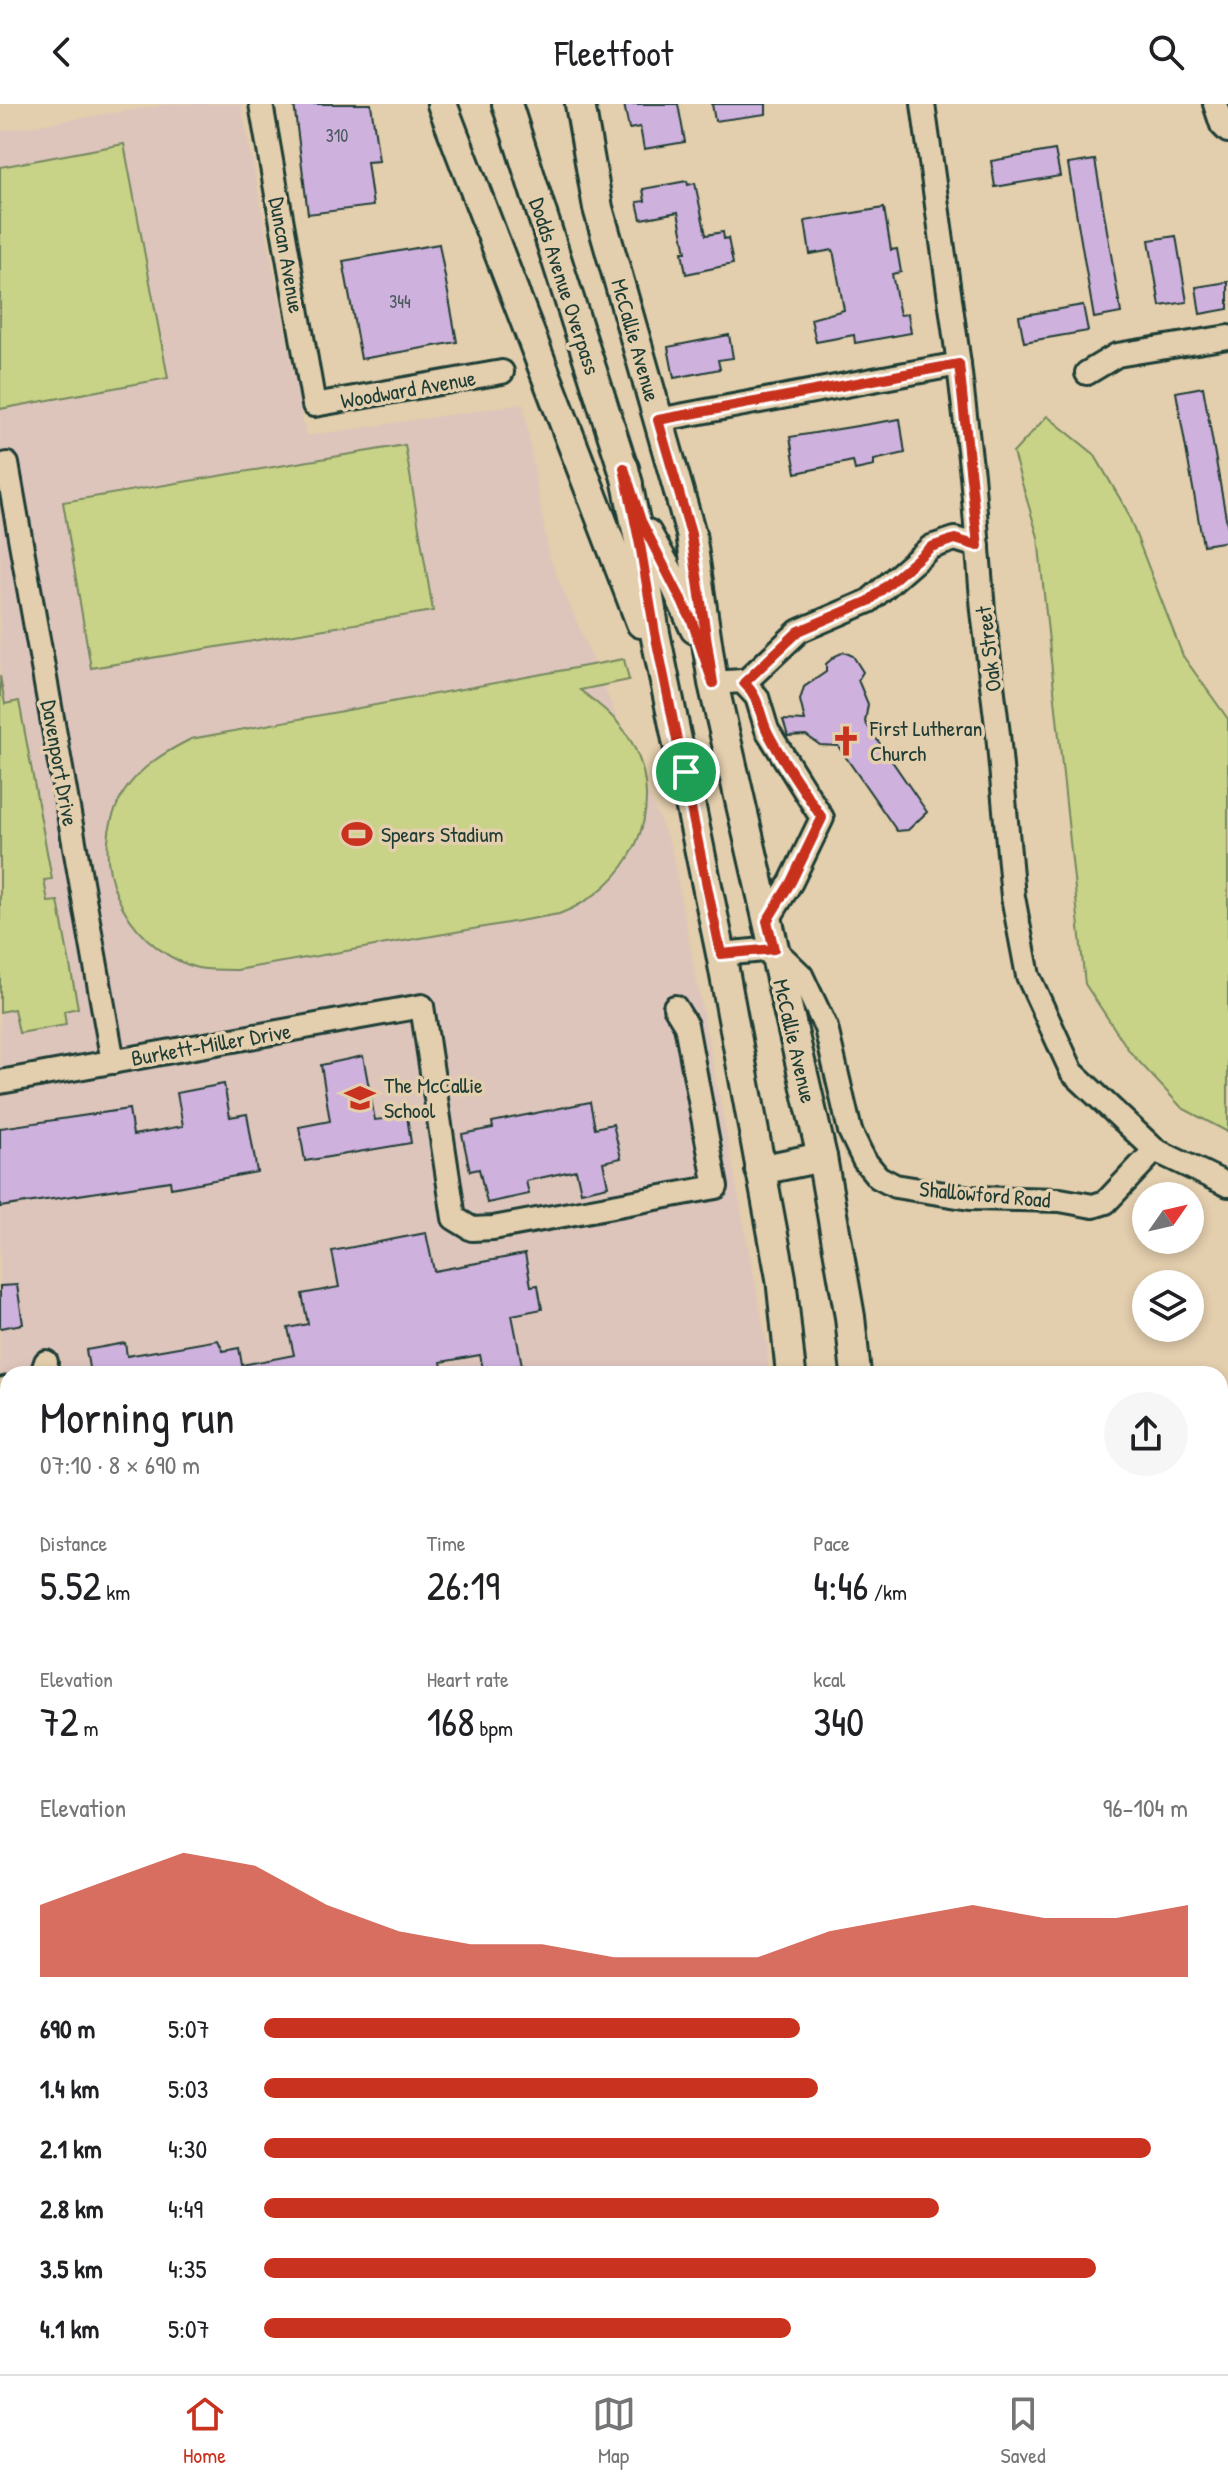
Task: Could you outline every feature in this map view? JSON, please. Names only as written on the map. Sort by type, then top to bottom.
[{"type":"main road","points":[[442,104],[641,625],[686,772],[781,1278],[790,1366]]},
{"type":"main road","name":"Dodds Avenue Overpass","points":[[507,104],[641,521],[692,621],[713,683]]},
{"type":"main road","name":"McCallie Avenue","points":[[580,104],[598,208],[691,534],[713,683],[822,1157],[850,1317],[855,1366]]},
{"type":"main road","name":"Dodds Avenue Overpass","points":[[624,468],[655,633],[686,772]]},
{"type":"main road","points":[[760,1170],[822,1157]]},
{"type":"street","name":"Duncan Avenue","points":[[261,104],[314,405]]},
{"type":"street","name":"Oak Street","points":[[923,104],[959,364],[1013,897],[1028,976],[1072,1072],[1155,1150]]},
{"type":"street","points":[[1215,104],[1222,125],[1228,131]]},
{"type":"street","points":[[1087,373],[1117,355],[1228,337]]},
{"type":"street","points":[[658,420],[959,364]]},
{"type":"street","name":"Woodward Avenue","points":[[314,405],[502,372]]},
{"type":"street","name":"Davenport Drive","points":[[4,465],[113,1062]]},
{"type":"street","points":[[713,683],[744,683],[799,631],[869,601],[931,547],[955,539],[978,546]]},
{"type":"street","points":[[744,683],[757,697],[767,730],[822,818],[791,882],[767,921]]},
{"type":"street","points":[[721,954],[774,949]]},
{"type":"street","name":"Shallowford Road","points":[[774,949],[801,975],[826,1028],[850,1131],[864,1160],[878,1177],[895,1186],[970,1198],[1060,1200],[1093,1206],[1106,1202],[1155,1150]]},
{"type":"street","name":"Burkett-Miller Drive","points":[[0,1082],[422,1006],[454,1218],[472,1229],[493,1228],[716,1187],[686,1025],[675,1007]]},
{"type":"street","points":[[1155,1150],[1228,1185]]},
{"type":"shaded area","name":"The McCallie School","points":[[170,104],[241,104],[306,436],[523,404],[549,556],[671,847],[768,1350],[768,1366],[0,1366],[0,131]]},
{"type":"green space","points":[[124,144],[168,378],[0,409],[0,167]]},
{"type":"green space","points":[[1047,416],[1094,454],[1126,509],[1183,656],[1228,719],[1228,1132],[1182,1108],[1130,1052],[1085,984],[1038,537],[1013,453]]},
{"type":"green space","points":[[405,445],[433,611],[91,668],[63,502]]},
{"type":"green space","points":[[624,659],[629,680],[580,690],[616,720],[632,743],[642,769],[646,795],[644,821],[636,845],[623,867],[584,902],[559,914],[237,970],[210,969],[194,967],[169,956],[147,939],[130,919],[117,896],[109,870],[108,844],[112,818],[124,792],[154,761],[191,739]]},
{"type":"green space","points":[[0,676],[5,704],[19,701],[52,879],[44,880],[48,902],[58,901],[78,1008],[64,1011],[66,1025],[19,1033],[14,1009],[0,1012]]},
{"type":"building","points":[[294,104],[371,104],[379,161],[367,162],[373,206],[308,214]]},
{"type":"building","points":[[624,104],[678,104],[685,142],[644,149],[640,127],[629,129]]},
{"type":"building","points":[[712,104],[766,104],[766,114],[715,121]]},
{"type":"building","points":[[1055,150],[1060,176],[995,187],[991,161]]},
{"type":"building","points":[[1095,160],[1121,313],[1094,318],[1068,164]]},
{"type":"building","points":[[687,181],[688,185],[695,183],[706,235],[723,232],[724,239],[728,238],[733,264],[686,274],[682,252],[686,252],[678,212],[641,219],[637,202],[645,201],[643,189]]},
{"type":"building","points":[[884,208],[891,250],[897,249],[901,272],[892,274],[900,315],[908,314],[911,333],[855,343],[854,335],[816,342],[811,319],[844,310],[833,250],[810,254],[805,221]]},
{"type":"building","points":[[1176,236],[1187,302],[1160,306],[1149,240]]},
{"type":"building","points":[[439,244],[457,342],[361,359],[343,261]]},
{"type":"building","points":[[1228,282],[1228,309],[1200,314],[1196,287]]},
{"type":"building","points":[[1083,305],[1088,331],[1024,342],[1019,316]]},
{"type":"building","points":[[729,335],[733,358],[718,360],[720,369],[674,378],[668,347]]},
{"type":"building","points":[[1203,387],[1228,541],[1203,545],[1176,392]]},
{"type":"building","points":[[900,419],[905,453],[874,460],[874,466],[855,470],[853,461],[796,473],[790,437]]},
{"type":"building","name":"First Lutheran Church","points":[[844,652],[853,656],[863,672],[858,680],[868,704],[865,722],[927,812],[908,830],[897,831],[838,746],[820,745],[806,735],[788,736],[783,720],[805,721],[800,700],[804,687],[826,672],[826,664]]},
{"type":"building","points":[[363,1056],[375,1120],[407,1116],[411,1143],[305,1161],[299,1127],[330,1121],[321,1065]]},
{"type":"building","points":[[224,1084],[230,1117],[247,1114],[257,1172],[171,1188],[170,1181],[0,1207],[0,1128],[129,1109],[133,1135],[183,1126],[177,1093]]},
{"type":"building","points":[[590,1102],[595,1128],[613,1124],[621,1158],[603,1162],[608,1186],[581,1192],[576,1170],[526,1181],[529,1194],[487,1203],[479,1169],[470,1171],[462,1134],[493,1128],[492,1122]]},
{"type":"building","points":[[426,1233],[434,1271],[525,1254],[531,1286],[538,1285],[542,1309],[512,1315],[522,1365],[482,1366],[480,1355],[441,1362],[442,1366],[89,1366],[86,1350],[125,1343],[127,1356],[218,1340],[223,1351],[239,1348],[242,1365],[294,1355],[288,1328],[308,1324],[302,1294],[339,1287],[332,1251]]},
{"type":"building","points":[[17,1285],[23,1324],[0,1328],[0,1286]]},
{"type":"place","name":"First Lutheran Church","points":[[846,741]]},
{"type":"place","name":"Spears Stadium","points":[[357,834]]},
{"type":"place","name":"The McCallie School","points":[[360,1098]]},
{"type":"route","points":[[959,364],[978,546],[950,539],[931,547],[869,601],[799,631],[744,683],[753,690],[767,730],[822,818],[791,882],[767,921],[774,949],[721,954],[686,772],[655,633],[624,468],[641,521],[692,621],[713,683],[691,534],[658,420],[959,364]]}]
